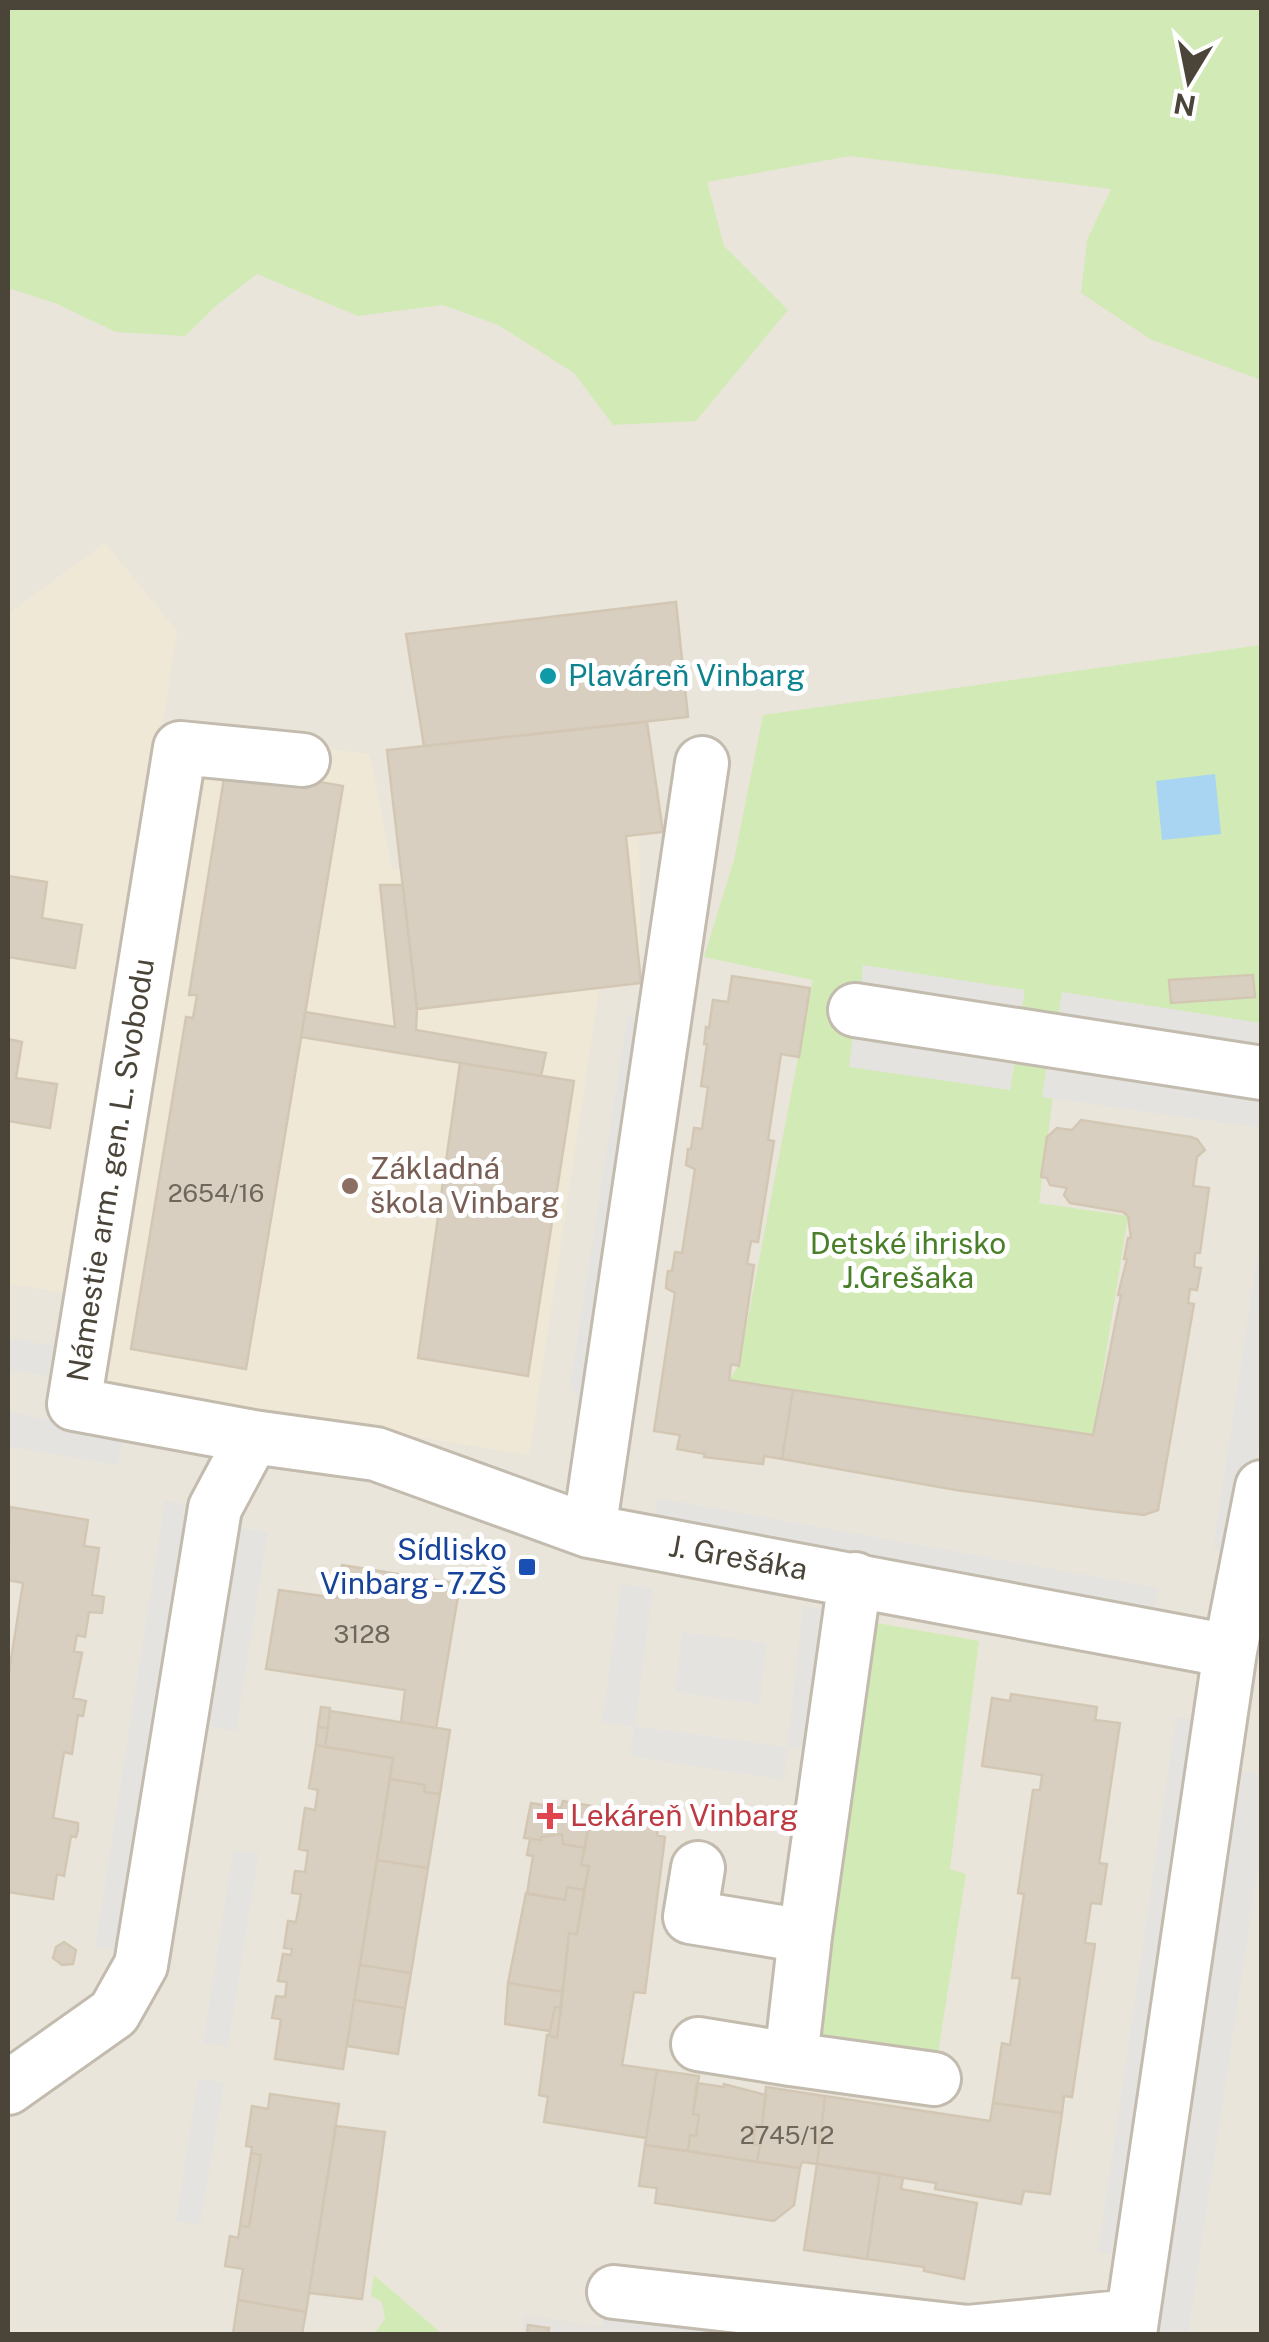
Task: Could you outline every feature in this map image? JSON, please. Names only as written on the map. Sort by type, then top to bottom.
[{"type":"street","name":"Námestie arm. gen. L. Svobodu","points":[[253,1437],[74,1404],[180,748],[302,760]]},
{"type":"street","points":[[589,1531],[702,763]]},
{"type":"street","points":[[855,1010],[1262,1073]]},
{"type":"street","points":[[8,2088],[114,2013],[141,1965],[215,1508],[253,1437]]},
{"type":"street","name":"J. Grešáka","points":[[253,1437],[376,1454],[589,1531],[1230,1651]]},
{"type":"street","points":[[614,2292],[968,2332],[1131,2325],[1230,1651],[1262,1487]]},
{"type":"street","points":[[791,2059],[855,1579]]},
{"type":"street","points":[[698,1868],[690,1917],[805,1936]]},
{"type":"street","points":[[698,2044],[934,2079]]},
{"type":"shaded area","points":[[8,8],[1261,8],[1261,2334],[8,2334]]},
{"type":"shaded area","points":[[105,543],[177,631],[74,1294],[8,1284],[8,614]]},
{"type":"shaded area","name":"Základná škola Vinbarg","points":[[205,735],[370,754],[392,870],[639,835],[641,983],[599,989],[529,1455],[97,1384]]},
{"type":"shaded area","points":[[863,965],[1025,990],[1020,1018],[860,999]]},
{"type":"shaded area","points":[[1062,992],[1261,1023],[1261,1052],[1057,1024]]},
{"type":"shaded area","points":[[628,1013],[655,1031],[591,1415],[570,1386]]},
{"type":"shaded area","points":[[853,1037],[1015,1061],[1010,1090],[849,1067]]},
{"type":"shaded area","points":[[1047,1065],[1261,1096],[1261,1128],[1042,1097]]},
{"type":"shaded area","points":[[1261,1232],[1262,1424],[1243,1554],[1213,1548]]},
{"type":"shaded area","points":[[8,1338],[73,1349],[68,1380],[8,1369]]},
{"type":"shaded area","points":[[8,1412],[124,1433],[118,1465],[8,1446]]},
{"type":"shaded area","points":[[657,1498],[1158,1588],[1152,1615],[655,1521]]},
{"type":"shaded area","points":[[165,1500],[197,1507],[125,1952],[95,1947]]},
{"type":"shaded area","points":[[232,1527],[268,1532],[236,1731],[199,1725]]},
{"type":"shaded area","points":[[621,1584],[653,1589],[635,1726],[787,1747],[803,1606],[834,1611],[815,1750],[788,1748],[784,1780],[630,1756],[634,1727],[602,1722]]},
{"type":"shaded area","points":[[682,1632],[766,1643],[760,1704],[675,1692]]},
{"type":"shaded area","points":[[1176,1717],[1204,1722],[1127,2258],[1098,2252]]},
{"type":"shaded area","points":[[1236,1770],[1261,1774],[1261,1850],[1188,2334],[1154,2334]]},
{"type":"shaded area","points":[[233,1850],[259,1853],[228,2047],[203,2043]]},
{"type":"shaded area","points":[[198,2078],[224,2083],[200,2225],[176,2221]]},
{"type":"shaded area","points":[[606,2297],[848,2334],[601,2334]]},
{"type":"shaded area","points":[[524,2314],[641,2334],[522,2334]]},
{"type":"green space","points":[[8,8],[1261,8],[1261,380],[1150,339],[1081,293],[1087,240],[1111,189],[850,156],[707,182],[724,246],[788,310],[696,421],[613,425],[574,373],[498,325],[443,305],[358,316],[257,274],[185,336],[116,332],[55,303],[8,288]]},
{"type":"green space","name":"Detské ihrisko J.Grešaka","points":[[1261,645],[1261,1047],[1060,1043],[1039,1203],[1128,1216],[1093,1435],[729,1380],[739,1365],[813,980],[704,957],[734,860],[763,715]]},
{"type":"green space","points":[[849,1618],[979,1641],[950,1869],[966,1874],[934,2079],[791,2059]]},
{"type":"green space","points":[[374,2275],[441,2334],[364,2334],[375,2333],[385,2319],[382,2302],[371,2296]]},
{"type":"water","points":[[1215,774],[1221,834],[1162,840],[1156,781]]},
{"type":"building","name":"Plaváreň Vinbarg","points":[[676,602],[688,717],[424,746],[406,634]]},
{"type":"building","points":[[647,722],[663,832],[626,836],[641,983],[417,1009],[387,750]]},
{"type":"building","points":[[226,766],[343,786],[246,1369],[131,1349],[186,1017],[193,1018],[197,995],[189,995]]},
{"type":"building","points":[[8,876],[47,882],[42,918],[82,925],[75,968],[8,957]]},
{"type":"building","points":[[380,885],[403,885],[416,1030],[546,1053],[541,1076],[301,1037],[305,1012],[395,1027]]},
{"type":"building","points":[[1253,975],[1255,997],[1171,1003],[1169,980]]},
{"type":"building","points":[[732,976],[810,988],[799,1057],[781,1054],[768,1140],[774,1141],[758,1242],[751,1241],[747,1264],[754,1265],[739,1366],[731,1364],[729,1380],[793,1390],[782,1459],[764,1456],[763,1464],[704,1457],[705,1454],[677,1449],[680,1435],[654,1431],[675,1293],[666,1288],[667,1277],[675,1252],[682,1253],[695,1169],[686,1165],[688,1149],[694,1128],[702,1129],[708,1087],[701,1086],[706,1027],[709,1028],[713,1000],[728,1002]]},
{"type":"building","points":[[8,1039],[22,1042],[16,1078],[57,1084],[50,1128],[8,1121]]},
{"type":"building","points":[[460,1063],[574,1081],[528,1376],[418,1358]]},
{"type":"building","points":[[1081,1120],[1191,1137],[1205,1150],[1197,1157],[1193,1186],[1209,1188],[1200,1253],[1195,1253],[1194,1267],[1201,1268],[1197,1290],[1190,1289],[1188,1303],[1194,1304],[1158,1510],[1144,1515],[1101,1510],[956,1490],[782,1459],[793,1390],[1093,1435],[1131,1238],[1128,1216],[1123,1212],[1070,1203],[1064,1195],[1067,1188],[1050,1185],[1047,1178],[1041,1177],[1047,1137],[1057,1128],[1072,1130]]},
{"type":"building","points":[[10,1507],[88,1520],[84,1546],[99,1548],[92,1595],[104,1597],[102,1613],[89,1612],[85,1637],[77,1635],[74,1651],[82,1653],[73,1698],[86,1701],[83,1716],[78,1715],[72,1754],[64,1752],[53,1818],[78,1823],[78,1830],[76,1837],[71,1836],[64,1876],[57,1874],[53,1899],[8,1892],[8,1679],[23,1583],[8,1580]]},
{"type":"building","points":[[342,1565],[460,1584],[436,1728],[401,1722],[405,1690],[266,1669],[279,1590],[337,1598]]},
{"type":"building","points":[[1011,1694],[1097,1707],[1095,1720],[1120,1723],[1099,1863],[1107,1864],[1101,1904],[1091,1903],[1085,1943],[1095,1944],[1072,2097],[1064,2096],[1062,2113],[993,2103],[1002,2043],[1010,2045],[1020,1978],[1012,1978],[1024,1894],[1018,1893],[1033,1790],[1040,1790],[1042,1775],[982,1766],[992,1698],[1010,1701]]},
{"type":"building","points":[[321,1707],[330,1708],[328,1728],[318,1727]]},
{"type":"building","points":[[330,1711],[450,1730],[440,1794],[424,1792],[425,1785],[390,1779],[393,1758],[325,1747]]},
{"type":"building","points":[[318,1727],[328,1728],[325,1747],[316,1745]]},
{"type":"building","points":[[316,1745],[393,1758],[343,2069],[275,2059],[281,2019],[272,2018],[276,1996],[285,1997],[287,1982],[278,1981],[283,1954],[291,1955],[292,1949],[284,1948],[288,1921],[296,1922],[301,1894],[292,1893],[295,1871],[305,1872],[308,1851],[299,1849],[305,1808],[315,1810],[318,1790],[309,1788]]},
{"type":"building","points":[[390,1779],[425,1785],[424,1792],[440,1794],[428,1868],[377,1860]]},
{"type":"building","points":[[563,1801],[592,1806],[585,1848],[563,1844],[562,1834],[541,1840],[524,1838],[531,1803],[561,1808]]},
{"type":"building","points":[[592,1806],[660,1817],[657,1835],[665,1837],[645,1993],[634,1992],[622,2065],[657,2070],[646,2138],[544,2122],[548,2097],[539,2095],[547,2035],[557,2038],[569,1933],[577,1934],[589,1866],[581,1865]]},
{"type":"building","points":[[562,1834],[563,1844],[585,1848],[581,1865],[589,1866],[584,1890],[567,1887],[565,1900],[527,1894],[533,1856],[527,1855],[530,1839]]},
{"type":"building","points":[[377,1860],[428,1868],[411,1973],[360,1965]]},
{"type":"building","points":[[567,1887],[584,1890],[577,1934],[569,1933],[563,1992],[508,1983],[526,1893],[565,1900]]},
{"type":"building","points":[[64,1942],[76,1950],[73,1964],[62,1965],[53,1958],[56,1947]]},
{"type":"building","points":[[360,1965],[411,1973],[405,2008],[354,2000]]},
{"type":"building","points":[[508,1983],[563,1992],[561,2008],[555,2007],[550,2031],[505,2024]]},
{"type":"building","points":[[354,2000],[405,2008],[398,2054],[347,2046]]},
{"type":"building","points":[[555,2007],[561,2008],[557,2038],[549,2035]]},
{"type":"building","points":[[657,2070],[699,2076],[693,2114],[699,2115],[696,2136],[690,2135],[688,2151],[645,2145]]},
{"type":"building","points":[[697,2083],[724,2084],[766,2095],[762,2126],[755,2125],[753,2144],[760,2145],[757,2162],[688,2151],[690,2135],[696,2136],[699,2115],[693,2114]]},
{"type":"building","points":[[766,2087],[825,2096],[817,2164],[802,2162],[800,2168],[757,2162],[760,2145],[753,2144],[755,2125],[762,2126]]},
{"type":"building","points":[[270,2094],[339,2104],[306,2312],[238,2300],[243,2269],[225,2266],[230,2236],[238,2238],[240,2226],[249,2227],[261,2155],[251,2153],[252,2147],[246,2146],[252,2106],[268,2109]]},
{"type":"building","points":[[825,2096],[990,2121],[993,2103],[1062,2113],[1050,2194],[1024,2191],[1021,2204],[935,2189],[936,2183],[817,2164]]},
{"type":"building","points":[[336,2126],[385,2132],[362,2299],[309,2293]]},
{"type":"building","points":[[645,2145],[800,2168],[794,2205],[774,2221],[655,2203],[657,2188],[639,2186]]},
{"type":"building","points":[[251,2153],[261,2155],[249,2227],[240,2226]]},
{"type":"building","points":[[817,2164],[880,2173],[867,2259],[804,2250]]},
{"type":"building","points":[[880,2173],[903,2178],[901,2189],[977,2203],[964,2279],[924,2271],[924,2267],[867,2259]]},
{"type":"building","points":[[238,2300],[306,2312],[302,2334],[233,2334]]},
{"type":"building","points":[[528,2325],[549,2328],[548,2334],[527,2334]]},
{"type":"place","name":"Plaváreň Vinbarg","points":[[548,676]]},
{"type":"place","name":"Základná škola Vinbarg","points":[[350,1186]]},
{"type":"place","name":"Sídlisko Vinbarg - 7.ZŠ","points":[[527,1567]]},
{"type":"place","name":"Lekáreň Vinbarg","points":[[550,1816]]}]
